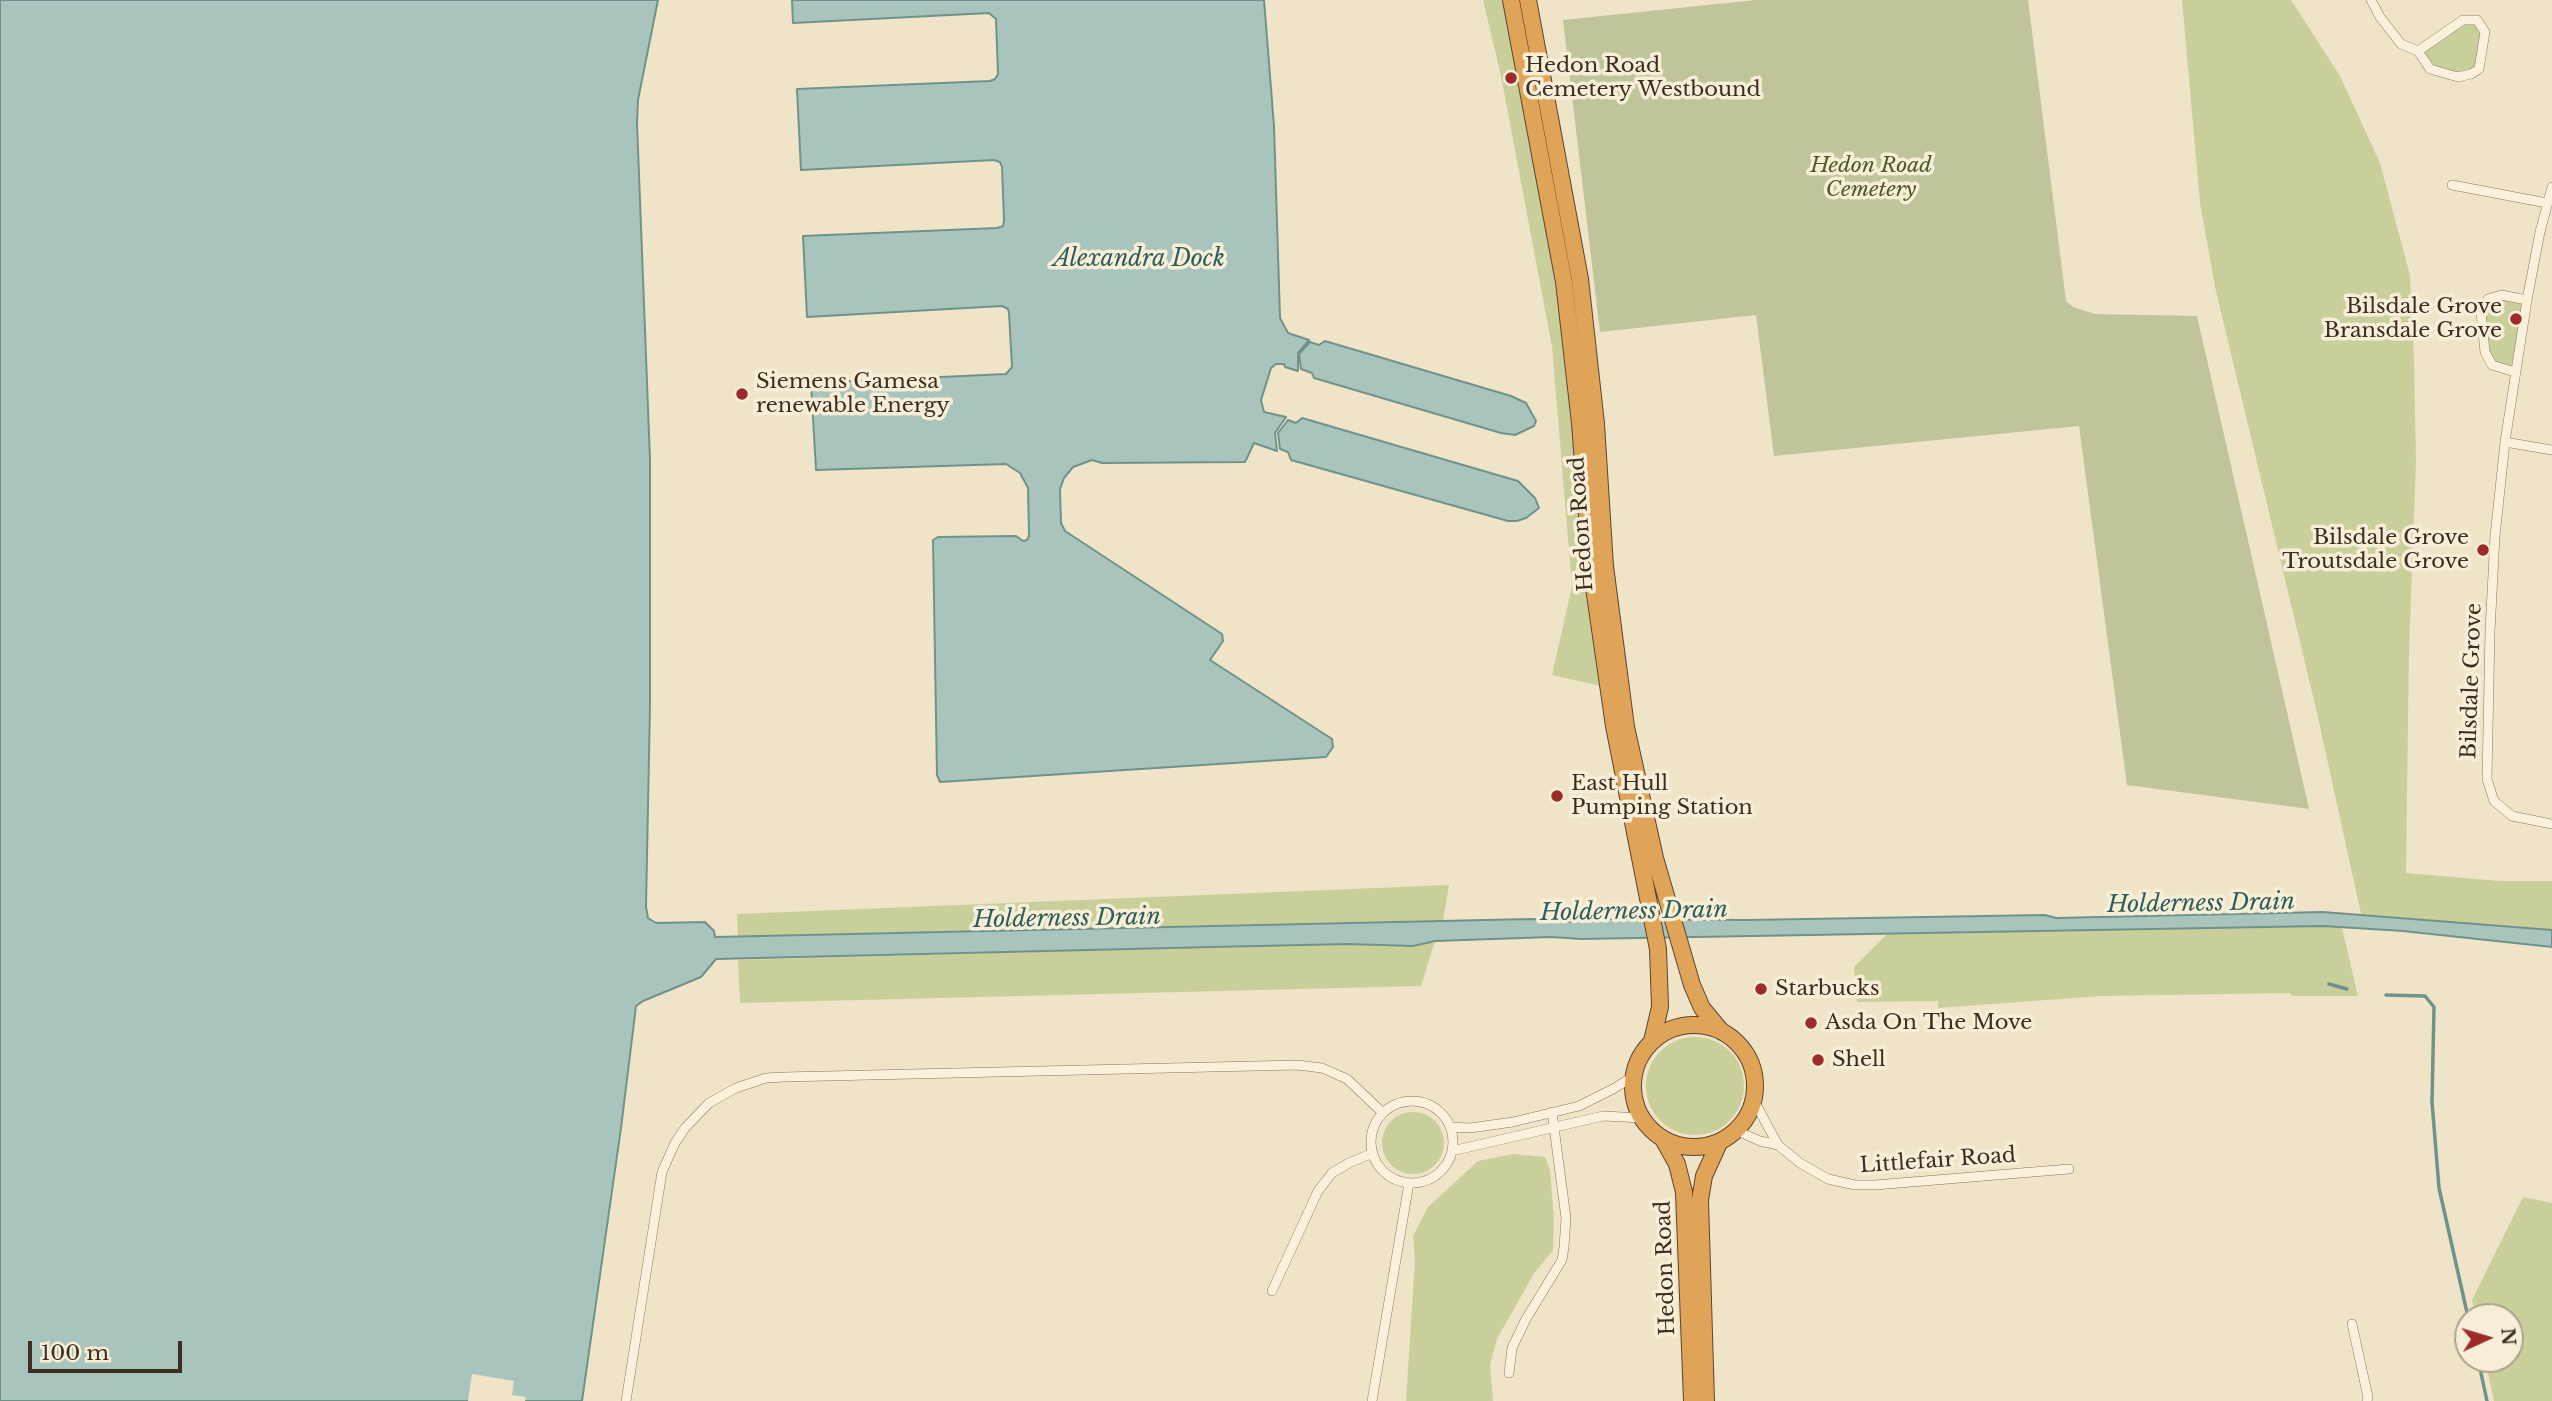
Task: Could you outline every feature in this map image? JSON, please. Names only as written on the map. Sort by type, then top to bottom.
[{"type":"highway","name":"Hedon Road","points":[[1511,0],[1564,282],[1580,423],[1591,567],[1614,726],[1658,948],[1660,1007],[1652,1041]]},
{"type":"highway","name":"Hedon Road","points":[[1528,0],[1580,279],[1596,424],[1605,566],[1626,727],[1656,858],[1695,996],[1722,1032]]},
{"type":"highway","points":[[1686,1026],[1705,1026],[1722,1032],[1737,1043],[1749,1061],[1754,1085],[1753,1099],[1743,1121],[1719,1143],[1698,1147],[1680,1145],[1663,1139],[1651,1130],[1642,1118],[1636,1105],[1634,1076],[1640,1057],[1652,1041],[1668,1031],[1686,1026]]},
{"type":"highway","name":"Hedon Road","points":[[1663,1139],[1677,1164],[1685,1192],[1692,1401]]},
{"type":"highway","name":"Hedon Road","points":[[1706,1401],[1700,1200],[1704,1176],[1719,1143]]},
{"type":"street","points":[[2371,0],[2380,17],[2401,44],[2418,51],[2430,69],[2458,77],[2479,69],[2485,32],[2477,20],[2462,20],[2418,51]]},
{"type":"street","points":[[2452,185],[2547,203]]},
{"type":"street","name":"Bilsdale Grove","points":[[2552,187],[2527,300],[2505,442],[2495,536],[2487,779],[2494,801],[2512,816],[2552,824]]},
{"type":"street","points":[[2515,372],[2492,365],[2485,352],[2481,312],[2488,299],[2501,295],[2527,300]]},
{"type":"street","points":[[2505,442],[2552,450]]},
{"type":"street","points":[[626,1401],[662,1172],[685,1128],[709,1103],[736,1088],[766,1078],[784,1077],[1297,1065],[1322,1068],[1347,1079],[1383,1113]]},
{"type":"street","points":[[1450,1127],[1471,1128],[1513,1122],[1579,1106],[1634,1076]]},
{"type":"street","name":"Littlefair Road","points":[[1753,1099],[1778,1145],[1800,1163],[1828,1179],[1855,1185],[2069,1169]]},
{"type":"street","points":[[1421,1102],[1433,1107],[1443,1116],[1450,1127],[1452,1151],[1436,1175],[1409,1183],[1386,1174],[1373,1153],[1371,1139],[1375,1125],[1383,1113],[1400,1103],[1421,1102]]},
{"type":"street","points":[[1509,1373],[1512,1348],[1526,1319],[1562,1260],[1566,1218],[1552,1112]]},
{"type":"street","points":[[1452,1151],[1603,1116],[1642,1118]]},
{"type":"street","name":"Littlefair Road","points":[[1735,1130],[1760,1141],[1778,1145]]},
{"type":"street","points":[[1272,1292],[1318,1191],[1332,1173],[1373,1153]]},
{"type":"street","points":[[1371,1401],[1409,1183]]},
{"type":"street","points":[[2352,1324],[2367,1401]]},
{"type":"green space","points":[[1483,0],[1507,0],[1561,282],[1585,570],[1600,686],[1552,675],[1572,586],[1552,347],[1501,76]]},
{"type":"green space","name":"Hedon Road Cemetery","points":[[1756,0],[2028,0],[2066,301],[2073,307],[2095,314],[2197,316],[2309,809],[2127,785],[2079,426],[1774,456],[1756,315],[1600,332],[1563,20]]},
{"type":"green space","points":[[2182,0],[2291,0],[2340,76],[2380,163],[2410,275],[2414,360],[2416,463],[2409,651],[2406,873],[2499,881],[2552,881],[2552,930],[2361,914],[2317,713],[2215,287],[2200,203]]},
{"type":"green space","points":[[2463,20],[2477,20],[2485,32],[2479,69],[2458,77],[2430,69],[2418,51]]},
{"type":"green space","points":[[2488,299],[2527,300],[2515,372],[2492,365],[2481,312]]},
{"type":"green space","points":[[1449,885],[1443,920],[738,936],[737,914]]},
{"type":"green space","points":[[2323,926],[2342,928],[2358,996],[2293,996],[2290,993],[2101,996],[1938,1008],[1938,1001],[1857,1002],[1854,967],[1889,932]]},
{"type":"green space","points":[[1435,941],[1421,986],[740,1003],[738,960],[1348,944],[1413,946]]},
{"type":"green space","points":[[1695,1037],[1714,1041],[1730,1051],[1740,1067],[1744,1086],[1740,1105],[1730,1121],[1714,1131],[1695,1135],[1676,1131],[1660,1121],[1650,1105],[1646,1086],[1650,1067],[1660,1051],[1676,1041]]},
{"type":"green space","points":[[1407,1112],[1419,1112],[1435,1121],[1442,1131],[1442,1155],[1435,1165],[1419,1174],[1407,1174],[1396,1169],[1387,1160],[1382,1149],[1382,1137],[1387,1126],[1396,1117]]},
{"type":"green space","points":[[1513,1154],[1545,1157],[1550,1170],[1554,1220],[1553,1250],[1533,1275],[1497,1339],[1490,1365],[1493,1401],[1406,1401],[1415,1261],[1413,1236],[1428,1207],[1478,1161]]},
{"type":"green space","points":[[2523,1197],[2552,1203],[2552,1401],[2494,1401],[2488,1373],[2524,1373],[2524,1303],[2473,1303]]},
{"type":"water","points":[[0,0],[658,0],[638,100],[637,123],[650,460],[650,704],[646,907],[648,918],[656,923],[705,922],[714,931],[715,937],[1531,919],[1571,922],[1587,919],[1747,920],[2045,915],[2056,918],[2323,912],[2552,930],[2552,947],[2403,931],[2323,926],[1581,939],[1551,937],[1435,941],[1413,946],[1348,944],[716,959],[701,977],[636,1006],[582,1401],[0,1401]]},
{"type":"water","name":"Alexandra Dock","points":[[792,0],[1264,0],[1274,126],[1280,318],[1288,333],[1309,340],[1298,353],[1298,371],[1285,367],[1284,364],[1276,364],[1271,368],[1261,400],[1264,412],[1286,417],[1275,433],[1277,451],[1254,443],[1245,462],[1102,463],[1092,460],[1073,467],[1064,478],[1060,489],[1061,523],[1065,531],[1222,634],[1223,641],[1210,660],[1332,739],[1333,747],[1326,757],[940,782],[937,775],[933,540],[938,537],[1016,536],[1023,541],[1027,540],[1028,488],[1020,473],[1006,464],[816,470],[811,383],[1006,374],[1012,367],[1008,309],[1002,306],[807,317],[803,236],[1003,226],[1002,167],[1000,162],[994,160],[801,170],[797,89],[990,81],[998,74],[996,19],[989,13],[793,23]]},
{"type":"water","points":[[1325,341],[1511,396],[1526,403],[1536,421],[1534,426],[1515,435],[1501,433],[1314,378],[1312,373],[1301,369],[1299,354],[1310,342],[1319,345]]},
{"type":"water","points":[[1302,418],[1518,481],[1535,498],[1539,508],[1526,518],[1508,521],[1291,460],[1288,452],[1280,449],[1278,433],[1288,420],[1296,423]]},
{"type":"pier","points":[[472,1374],[514,1381],[512,1395],[526,1397],[525,1401],[468,1401]]},
{"type":"waterway","points":[[2329,984],[2347,989]]},
{"type":"waterway","points":[[2386,995],[2425,996],[2434,1007],[2432,1102],[2439,1188],[2465,1303]]},
{"type":"waterway","points":[[2481,1373],[2487,1401]]},
{"type":"place","name":"Hedon Road Cemetery Westbound","points":[[1511,78]]},
{"type":"place","name":"Bilsdale Grove Bransdale Grove","points":[[2516,319]]},
{"type":"place","name":"Siemens Gamesa renewable Energy","points":[[742,394]]},
{"type":"place","name":"Bilsdale Grove Troutsdale Grove","points":[[2483,550]]},
{"type":"place","name":"East Hull Pumping Station","points":[[1557,796]]},
{"type":"place","name":"Starbucks","points":[[1761,989]]},
{"type":"place","name":"Asda On The Move","points":[[1811,1023]]},
{"type":"place","name":"Shell","points":[[1818,1060]]},
{"type":"water label","name":"Holderness Drain","points":[[2201,904]]},
{"type":"water label","name":"Holderness Drain","points":[[1634,912]]},
{"type":"water label","name":"Holderness Drain","points":[[1067,919]]}]
